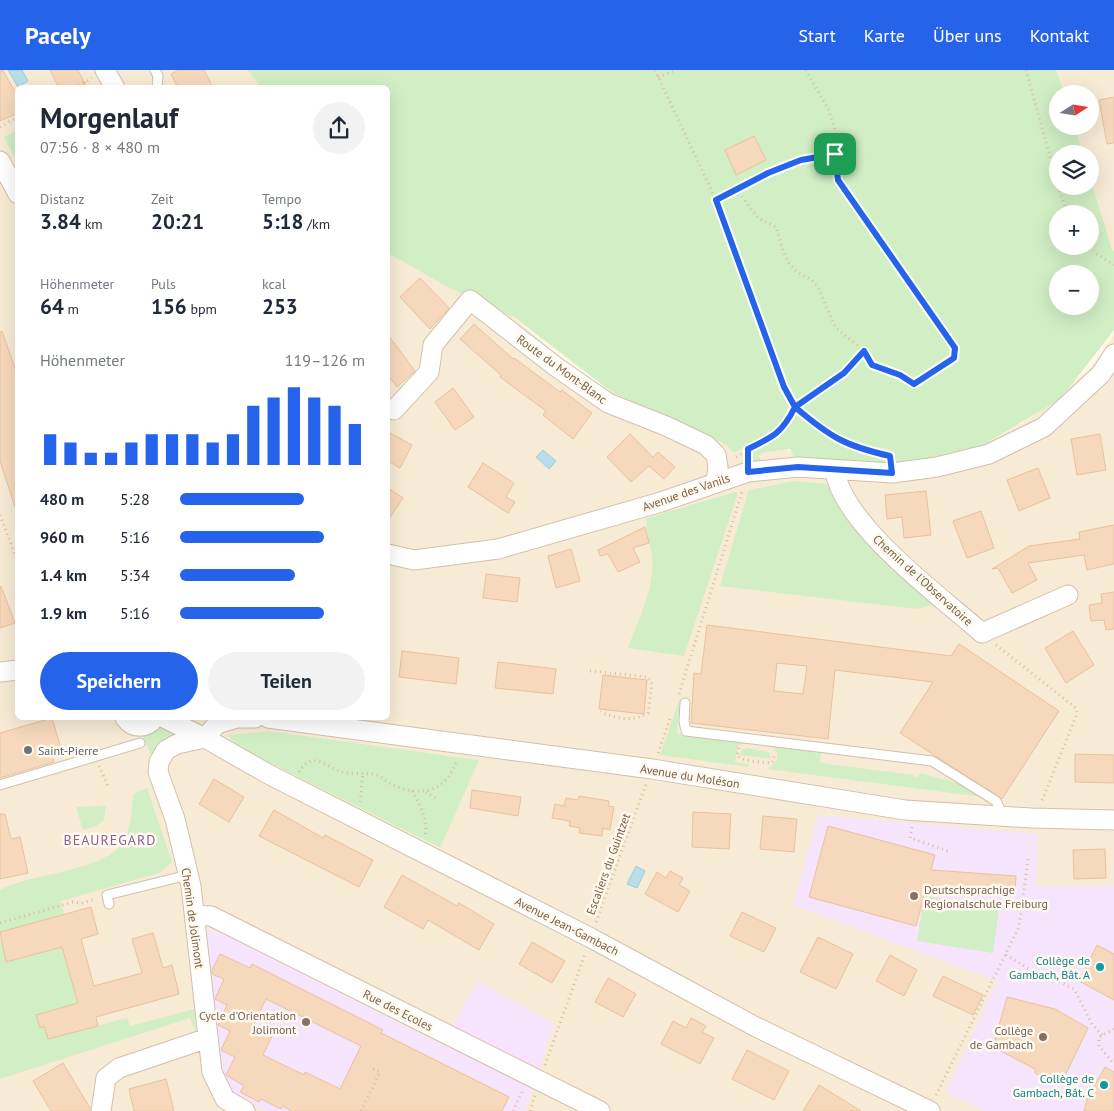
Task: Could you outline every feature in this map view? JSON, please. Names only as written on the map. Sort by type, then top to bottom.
[{"type":"street","points":[[100,76],[111,85]]},
{"type":"street","points":[[0,161],[15,188]]},
{"type":"street","name":"Route du Mont-Blanc","points":[[394,410],[429,372],[433,345],[470,300],[555,366],[608,403],[666,426],[706,445],[716,455],[718,467],[716,481]]},
{"type":"street","name":"Avenue des Vanils","points":[[390,554],[414,560],[498,549],[661,502],[716,481],[748,472],[798,467],[835,471],[892,473],[937,467],[989,454],[1044,427],[1101,374],[1114,354]]},
{"type":"street","name":"Chemin de l'Observatoire","points":[[835,471],[837,483],[850,506],[876,540],[982,634],[1068,595]]},
{"type":"street","points":[[0,672],[15,670]]},
{"type":"street","points":[[133,729],[147,725],[153,720]]},
{"type":"street","name":"Avenue Jean-Gambach","points":[[168,720],[205,738],[268,774],[591,938],[756,1027],[933,1103]]},
{"type":"street","points":[[205,738],[217,724],[230,720]]},
{"type":"street","name":"Avenue du Moléson","points":[[283,720],[652,769],[905,810],[1114,820]]},
{"type":"street","name":"Chemin de Jolimont","points":[[205,738],[177,744],[166,750],[159,762],[158,772],[175,819],[188,875],[212,1072],[225,1099],[245,1111]]},
{"type":"street","name":"Rue des Ecoles","points":[[194,915],[211,916],[600,1111]]},
{"type":"street","points":[[101,1111],[106,1078],[119,1068],[208,1038]]},
{"type":"lane","points":[[155,70],[158,76],[157,85]]},
{"type":"lane","points":[[685,703],[684,721],[686,731],[932,761],[996,801],[1003,816]]},
{"type":"lane","points":[[0,784],[94,757],[133,729]]},
{"type":"lane","points":[[108,900],[188,875]]},
{"type":"path","points":[[654,70],[716,200],[781,378],[795,407],[827,434],[860,450],[890,456],[892,473]]},
{"type":"path","points":[[658,77],[676,70]]},
{"type":"path","points":[[731,191],[741,195],[758,218],[776,227],[783,251],[789,263],[798,272],[812,280],[819,289],[835,327],[864,351],[872,365],[900,375],[914,384],[954,358],[955,348],[838,180],[835,154],[836,133],[829,112],[806,70]]},
{"type":"path","points":[[1026,70],[1049,153]]},
{"type":"path","points":[[80,85],[100,76]]},
{"type":"path","points":[[0,127],[15,119]]},
{"type":"path","points":[[716,200],[731,191],[801,160],[835,154]]},
{"type":"path","points":[[1099,255],[1114,264]]},
{"type":"path","points":[[678,695],[748,472],[748,449],[778,434],[786,425],[795,407],[844,373],[864,351]]},
{"type":"path","points":[[0,515],[15,555]]},
{"type":"path","points":[[982,634],[1076,708],[1077,714],[1041,801]]},
{"type":"path","points":[[590,671],[648,677],[652,684],[648,713],[643,716],[637,719],[613,717],[600,712]]},
{"type":"path","points":[[658,754],[672,714]]},
{"type":"path","points":[[298,773],[304,764],[310,761],[327,764],[342,772],[378,776],[391,785],[425,791],[439,787],[446,781],[454,769],[462,744]]},
{"type":"path","points":[[94,757],[108,786]]},
{"type":"path","points":[[359,805],[364,773]]},
{"type":"path","points":[[412,790],[424,814],[426,826],[424,838]]},
{"type":"path","points":[[425,791],[438,800]]},
{"type":"path","name":"Escaliers du Guintzet","points":[[513,1111],[535,1078],[591,938],[642,795]]},
{"type":"path","points":[[910,838],[951,852]]},
{"type":"path","points":[[933,1103],[1019,927],[1028,859]]},
{"type":"path","points":[[0,923],[73,902],[82,903],[108,900]]},
{"type":"path","points":[[1006,955],[1044,978],[1061,982],[1074,989],[1092,1024],[1102,1035]]},
{"type":"path","points":[[1114,1029],[1099,1037],[1099,1046],[1114,1064]]},
{"type":"path","points":[[361,1111],[380,1072],[372,1068]]},
{"type":"path","points":[[530,1111],[532,1106]]},
{"type":"shaded area","points":[[0,70],[253,70],[264,85],[15,85],[15,720],[390,720],[390,244],[470,280],[560,357],[613,393],[746,438],[814,458],[982,446],[1031,418],[1092,367],[1114,335],[1114,1111],[0,1111]],"holes":[[[269,731],[478,761],[439,848],[238,747],[229,735]]]},
{"type":"shaded area","points":[[1056,70],[1114,70],[1114,251],[1112,250],[1095,195],[1099,195],[1099,145],[1080,145],[1078,135],[1099,135],[1099,85],[1062,85]]},
{"type":"shaded area","points":[[818,815],[1038,834],[1036,886],[1114,885],[1114,1111],[984,1111],[946,1092],[997,981],[793,905]]},
{"type":"shaded area","name":"Cycle d'Orientation Jolimont","points":[[215,929],[441,1044],[478,981],[554,1024],[525,1111],[266,1111],[250,1105],[232,1093],[222,1081],[206,936],[208,931]]},
{"type":"green space","points":[[248,70],[1056,70],[1062,85],[1049,85],[1049,135],[1078,135],[1080,145],[1049,145],[1049,195],[1095,195],[1098,205],[1049,205],[1049,255],[1099,255],[1099,207],[1112,250],[1114,251],[1114,330],[1060,399],[982,446],[895,465],[797,462],[790,449],[763,452],[758,456],[763,462],[752,466],[752,450],[748,445],[734,453],[727,445],[613,393],[514,317],[448,287],[390,254],[390,85],[259,85]]},
{"type":"green space","points":[[15,131],[15,158],[4,137]]},
{"type":"green space","points":[[794,481],[826,484],[857,526],[931,594],[932,605],[917,609],[720,586],[749,490]]},
{"type":"green space","points":[[735,492],[738,493],[684,656],[628,648],[645,604],[651,580],[652,557],[647,518]]},
{"type":"green space","points":[[680,698],[677,734],[747,743],[738,745],[735,762],[748,764],[749,767],[660,755]]},
{"type":"green space","points":[[162,724],[182,731],[152,756],[141,733]]},
{"type":"green space","points":[[269,731],[479,760],[440,848],[238,747],[228,735]]},
{"type":"green space","points":[[773,747],[821,752],[820,763],[914,775],[915,777],[919,777],[920,773],[964,785],[982,797],[768,769],[777,760],[777,753]]},
{"type":"green space","points":[[743,749],[769,752],[771,759],[740,755]]},
{"type":"green space","points":[[147,788],[172,862],[159,873],[61,901],[64,914],[0,932],[0,890],[13,884],[80,867],[110,855],[120,846],[127,835],[133,794]]},
{"type":"green space","points":[[106,806],[104,820],[96,826],[83,830],[76,807]]},
{"type":"green space","points":[[924,896],[999,908],[993,953],[917,941]]},
{"type":"green space","points":[[0,938],[7,962],[62,947],[78,1003],[36,1015],[40,1027],[44,1026],[48,1039],[127,1018],[130,1026],[195,1009],[196,1034],[190,1018],[0,1079]]},
{"type":"water","points":[[8,70],[22,70],[28,81],[21,85],[17,85]]},
{"type":"water","points":[[543,450],[556,461],[549,469],[536,457]]},
{"type":"water","points":[[636,866],[645,871],[637,888],[627,884]]},
{"type":"building","points":[[0,70],[3,70],[15,92],[15,114],[0,121]]},
{"type":"building","points":[[50,70],[78,70],[86,85],[58,85]]},
{"type":"building","points":[[179,70],[204,70],[212,85],[176,85],[171,74]]},
{"type":"building","points":[[1114,97],[1114,143],[1107,144],[1099,100]]},
{"type":"building","points":[[754,136],[766,160],[736,175],[725,150]]},
{"type":"building","points":[[420,278],[449,308],[430,329],[400,297]]},
{"type":"building","points":[[474,324],[513,359],[560,392],[562,390],[592,413],[573,439],[543,415],[546,411],[500,377],[501,375],[460,339]]},
{"type":"building","points":[[2,331],[15,368],[15,507],[0,461],[0,332]]},
{"type":"building","points":[[390,338],[415,371],[397,387],[390,378]]},
{"type":"building","points":[[453,388],[474,417],[455,430],[435,402]]},
{"type":"building","points":[[390,433],[412,445],[400,468],[390,462]]},
{"type":"building","points":[[630,434],[653,457],[658,452],[675,467],[664,479],[649,466],[631,482],[607,457]]},
{"type":"building","points":[[1100,434],[1106,470],[1077,475],[1071,439]]},
{"type":"building","points":[[483,463],[514,483],[506,497],[515,502],[508,513],[468,487]]},
{"type":"building","points":[[1038,468],[1050,498],[1019,511],[1007,480]]},
{"type":"building","points":[[390,489],[403,498],[390,517]]},
{"type":"building","points":[[926,491],[931,535],[904,538],[902,517],[887,519],[885,495]]},
{"type":"building","points":[[981,511],[994,548],[967,558],[953,521]]},
{"type":"building","points":[[1114,525],[1114,564],[1087,570],[1084,555],[1028,563],[1037,580],[1012,593],[998,568],[992,569],[1029,546],[1080,539],[1079,532]]},
{"type":"building","points":[[645,527],[649,543],[633,548],[640,562],[618,572],[608,554],[600,556],[598,550]]},
{"type":"building","points":[[571,549],[580,581],[556,588],[548,556]]},
{"type":"building","points":[[486,574],[520,578],[517,602],[483,598]]},
{"type":"building","points":[[0,587],[15,623],[0,628]]},
{"type":"building","points":[[1114,592],[1114,629],[1106,630],[1104,620],[1091,621],[1089,605],[1102,603],[1101,594]]},
{"type":"building","points":[[707,625],[951,656],[959,644],[1059,711],[1002,799],[900,733],[933,682],[835,670],[828,739],[691,723],[694,673],[701,674]],"holes":[[[777,663],[807,666],[803,694],[774,691]]]},
{"type":"building","points":[[1073,631],[1094,665],[1066,683],[1045,648]]},
{"type":"building","points":[[402,651],[459,658],[456,684],[399,677]]},
{"type":"building","points":[[498,662],[556,669],[553,694],[495,688]]},
{"type":"building","points":[[603,675],[647,680],[644,714],[599,709]]},
{"type":"building","name":"Saint-Pierre","points":[[45,720],[53,720],[61,748],[51,751],[54,762],[0,778],[0,733]]},
{"type":"building","points":[[1075,754],[1114,755],[1114,783],[1075,782]]},
{"type":"building","points":[[214,779],[244,797],[229,822],[199,804]]},
{"type":"building","points":[[472,790],[521,797],[518,816],[470,808]]},
{"type":"building","points":[[579,796],[609,801],[608,806],[614,807],[610,830],[603,828],[602,836],[579,833],[580,828],[569,826],[570,821],[552,818],[555,804],[564,806],[566,798],[578,800]]},
{"type":"building","points":[[274,810],[323,838],[325,835],[373,860],[359,887],[259,836]]},
{"type":"building","points":[[693,812],[731,814],[729,849],[692,847]]},
{"type":"building","points":[[0,814],[5,814],[11,839],[20,837],[28,873],[0,879]]},
{"type":"building","points":[[763,816],[797,819],[794,852],[760,849]]},
{"type":"building","points":[[828,826],[935,855],[931,870],[1016,876],[1015,891],[927,885],[916,926],[809,897]]},
{"type":"building","points":[[1105,849],[1106,878],[1074,879],[1073,850]]},
{"type":"building","points":[[670,871],[683,878],[679,885],[690,891],[678,912],[645,894],[657,872],[666,878]]},
{"type":"building","points":[[402,875],[457,906],[459,903],[494,924],[479,950],[428,920],[423,929],[384,907]]},
{"type":"building","points":[[91,907],[98,934],[81,939],[94,986],[142,973],[132,939],[153,933],[163,968],[172,965],[179,994],[96,1017],[98,1026],[48,1039],[44,1026],[40,1028],[36,1015],[78,1003],[62,947],[6,962],[0,932]]},
{"type":"building","points":[[742,912],[776,928],[764,952],[730,936]]},
{"type":"building","points":[[818,937],[853,954],[836,989],[800,972]]},
{"type":"building","points":[[532,942],[565,961],[552,983],[519,964]]},
{"type":"building","name":"Collège de Gambach, Bât. A","points":[[1097,945],[1114,954],[1114,1000],[1079,981]]},
{"type":"building","points":[[220,954],[250,968],[252,964],[383,1030],[381,1033],[509,1097],[502,1111],[292,1111],[282,1106],[281,1109],[261,1099],[259,1102],[240,1092],[244,1086],[226,1075],[235,1057],[221,1050],[230,1031],[218,1025],[227,1005],[215,999],[224,979],[212,974]],"holes":[[[266,999],[361,1046],[340,1089],[305,1072],[304,1075],[263,1055],[272,1036],[253,1026]]]},
{"type":"building","points":[[890,955],[917,970],[904,996],[876,981]]},
{"type":"building","points":[[943,976],[983,995],[973,1015],[933,996]]},
{"type":"building","points":[[608,978],[636,994],[623,1017],[595,1002]]},
{"type":"building","points":[[1007,997],[1055,1009],[1088,1028],[1062,1082],[1054,1084],[1035,1073],[1035,1069],[993,1047]]},
{"type":"building","points":[[691,1018],[706,1026],[702,1032],[714,1038],[700,1064],[661,1044],[673,1021],[686,1028]]},
{"type":"building","points":[[747,1050],[789,1071],[774,1100],[732,1079]]},
{"type":"building","points":[[63,1063],[90,1111],[51,1111],[33,1081]]},
{"type":"building","name":"Collège de Gambach, Bât. C","points":[[1105,1067],[1114,1072],[1114,1111],[1084,1111],[1088,1097]]},
{"type":"building","points":[[166,1079],[174,1111],[134,1111],[129,1089]]},
{"type":"building","points":[[819,1085],[861,1111],[803,1111]]},
{"type":"place","name":"Saint-Pierre","points":[[28,750]]},
{"type":"place","name":"Deutschsprachige Regionalschule Freiburg","points":[[914,896]]},
{"type":"place","name":"Collège de Gambach, Bât. A","points":[[1100,967]]},
{"type":"place","name":"Cycle d'Orientation Jolimont","points":[[306,1022]]},
{"type":"place","name":"Collège de Gambach","points":[[1043,1037]]},
{"type":"place","name":"Collège de Gambach, Bât. C","points":[[1104,1085]]},
{"type":"district","name":"BEAUREGARD","points":[[110,840]]},
{"type":"route","points":[[835,154],[801,160],[768,173],[716,200],[784,387],[795,407],[786,425],[778,434],[748,449],[748,472],[798,467],[835,471],[892,473],[890,456],[860,450],[827,434],[795,407],[844,373],[864,351],[872,365],[900,375],[914,384],[954,358],[955,348],[838,180],[835,154]]}]
